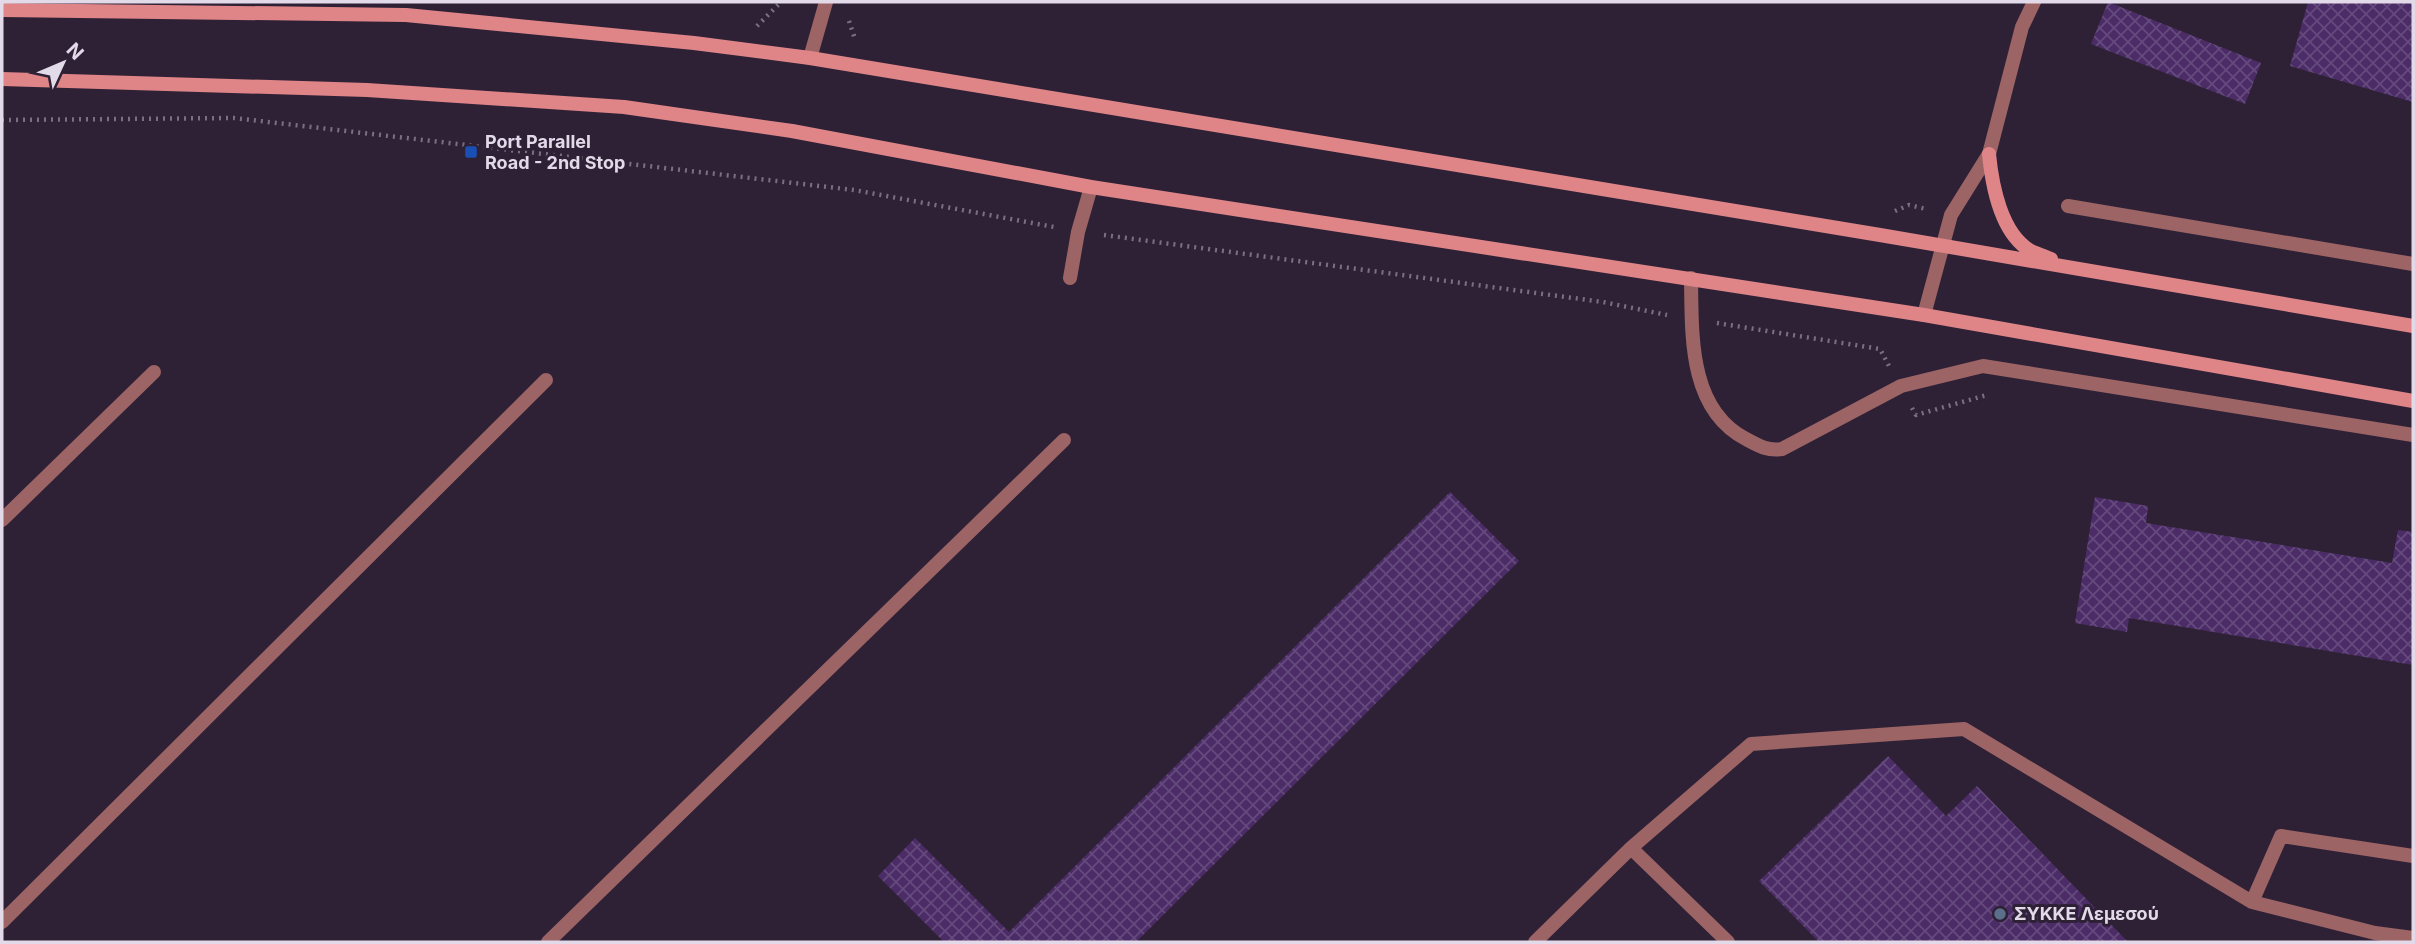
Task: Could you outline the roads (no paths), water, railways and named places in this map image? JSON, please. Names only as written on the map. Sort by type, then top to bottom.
[{"type":"main road","points":[[2,10],[406,15],[694,43],[810,58],[2413,326]]},
{"type":"main road","points":[[2,79],[367,90],[624,107],[792,131],[1091,187],[1924,315],[2413,401]]},
{"type":"main road","points":[[1989,154],[1993,188],[2009,228],[2029,250],[2077,270]]},
{"type":"street","points":[[810,58],[826,2]]},
{"type":"street","points":[[1924,315],[1951,215],[1989,154],[2022,27],[2034,2]]},
{"type":"street","points":[[1070,278],[1078,232],[1091,187]]},
{"type":"street","points":[[2068,206],[2413,264]]},
{"type":"street","points":[[1691,278],[1692,320],[1700,383],[1708,403],[1719,419],[1738,435],[1768,451],[1782,449],[1901,386],[1983,366],[2413,435]]},
{"type":"street","points":[[2,520],[154,372]]},
{"type":"street","points":[[2,922],[546,380]]},
{"type":"street","points":[[548,942],[1064,440]]},
{"type":"street","points":[[1535,942],[1631,849],[1751,744],[1964,729],[2252,902],[2370,938],[2413,937]]},
{"type":"street","points":[[2252,902],[2281,836],[2413,856]]},
{"type":"street","points":[[1631,849],[1728,942]]},
{"type":"place","name":"Port Parallel Road - 2nd Stop","points":[[471,152]]},
{"type":"place","name":"ΣΥΚΚΕ Λεμεσού","points":[[2000,914]]}]
